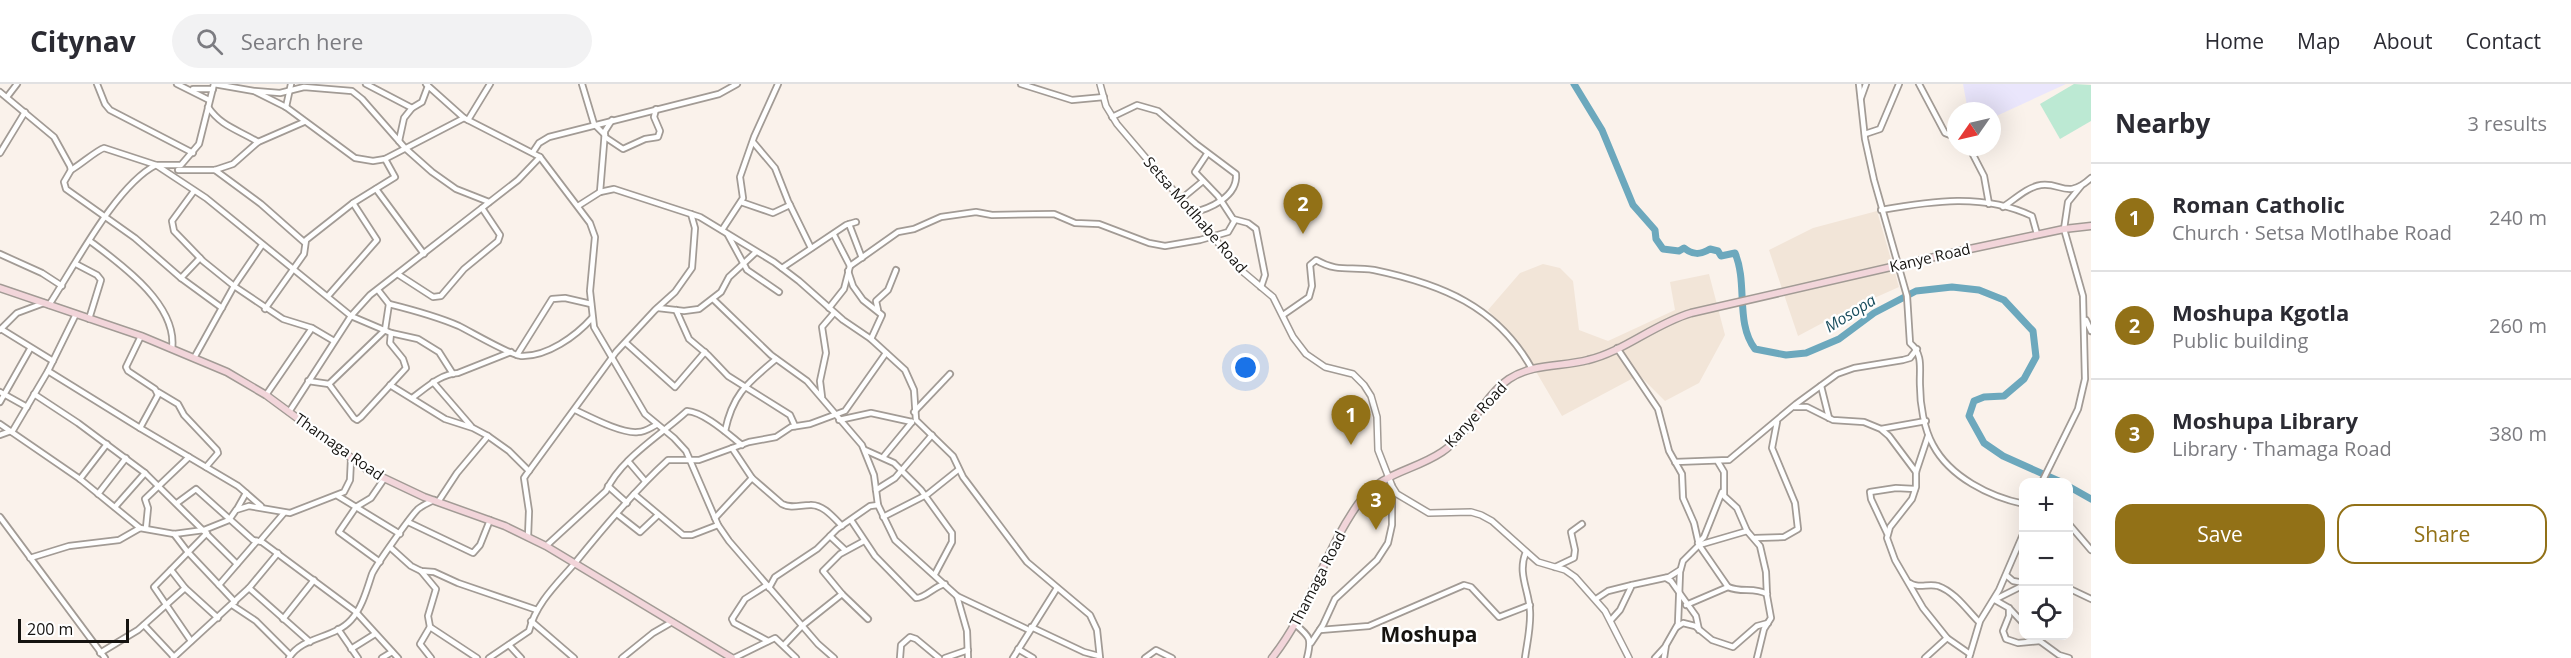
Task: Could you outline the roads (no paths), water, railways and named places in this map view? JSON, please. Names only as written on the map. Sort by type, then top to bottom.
[{"type":"main road","name":"Kanye Road","points":[[1389,475],[1433,458],[1449,447],[1502,385],[1519,373],[1590,360],[1668,320],[2037,234],[2091,226]]},
{"type":"main road","name":"Thamaga Road","points":[[0,288],[141,336],[227,372],[266,395],[351,459],[384,479],[490,520],[546,546],[734,658]]},
{"type":"main road","name":"Thamaga Road","points":[[1272,658],[1295,624],[1354,511],[1369,490],[1389,475]]},
{"type":"street","points":[[7,98],[17,84]]},
{"type":"street","points":[[98,84],[105,104],[110,110],[193,153]]},
{"type":"street","points":[[177,84],[209,100]]},
{"type":"street","points":[[366,84],[412,108]]},
{"type":"street","points":[[190,89],[233,85],[254,91],[286,107],[355,158],[373,161],[385,159],[466,119],[490,84]]},
{"type":"street","points":[[582,84],[594,124],[605,136],[623,149],[645,139],[658,137],[660,131],[654,117],[656,109]]},
{"type":"street","points":[[533,152],[539,143],[549,137],[719,94],[737,84]]},
{"type":"street","points":[[722,230],[741,202],[743,195],[740,177],[778,84]]},
{"type":"street","points":[[1021,84],[1072,100],[1104,98]]},
{"type":"street","name":"Setsa Motlhabe Road","points":[[1100,84],[1112,117],[1242,271],[1273,297],[1293,337],[1306,354],[1325,367],[1353,374],[1365,385],[1375,405],[1378,450],[1392,486]]},
{"type":"street","points":[[1859,84],[1865,134],[1881,210],[1907,296],[1909,337],[1910,343],[1917,349],[1920,363],[1920,387],[1929,435],[1936,451],[1965,479],[1997,497],[2019,503]]},
{"type":"street","points":[[1861,100],[1866,84]]},
{"type":"street","points":[[1865,134],[1880,129],[1899,84]]},
{"type":"street","points":[[1919,84],[1947,133]]},
{"type":"street","points":[[399,141],[402,121],[412,108],[422,102],[427,85],[466,119],[540,157],[579,206],[593,228],[596,237],[591,284],[592,318],[597,333],[611,358],[645,414],[683,447],[718,525],[768,586],[834,658]]},
{"type":"street","points":[[177,168],[185,162],[199,144],[214,86]]},
{"type":"street","points":[[254,91],[279,93],[291,87],[352,91],[362,99],[405,148],[432,172],[456,189],[489,202]]},
{"type":"street","points":[[286,107],[291,87]]},
{"type":"street","points":[[0,92],[54,137],[71,170]]},
{"type":"street","points":[[1112,117],[1137,105],[1158,111],[1207,154],[1236,174],[1236,181],[1232,189],[1221,200],[1214,206],[1191,213]]},
{"type":"street","points":[[208,107],[220,122],[258,142]]},
{"type":"street","points":[[0,153],[25,112]]},
{"type":"street","points":[[600,192],[605,136],[612,120]]},
{"type":"street","points":[[222,308],[181,278],[164,261],[66,189],[64,182],[71,170],[104,148],[156,165],[215,171],[233,164],[258,142],[304,122]]},
{"type":"street","points":[[753,142],[775,168],[811,248]]},
{"type":"street","points":[[1207,154],[1195,170],[1221,200],[1231,217],[1248,223],[1256,229],[1265,275],[1261,287]]},
{"type":"street","points":[[1974,156],[1984,176],[1989,204]]},
{"type":"street","points":[[289,412],[351,316],[378,290],[518,180],[540,157]]},
{"type":"street","points":[[304,242],[353,203],[395,176],[385,159]]},
{"type":"street","points":[[156,165],[186,184],[351,316],[391,333],[415,338],[437,350],[453,374]]},
{"type":"street","points":[[52,362],[1,330],[17,313],[47,304],[62,286],[106,217],[131,186],[156,165]]},
{"type":"street","points":[[177,168],[186,184]]},
{"type":"street","points":[[215,171],[273,213],[304,242],[306,252],[265,309]]},
{"type":"street","points":[[2044,478],[2081,400],[2086,370],[2085,317],[2081,286],[2064,229],[2068,202],[2080,186],[2091,178]]},
{"type":"street","points":[[1180,200],[1203,181]]},
{"type":"street","points":[[2003,207],[2039,185],[2067,190],[2080,186]]},
{"type":"street","points":[[376,189],[424,254]]},
{"type":"street","points":[[579,206],[600,192],[614,189],[651,200],[673,210],[692,214],[782,268],[834,313],[871,339],[908,375],[914,390],[914,417],[953,456],[958,470],[1026,562],[1082,608],[1094,622],[1100,657],[957,596],[895,540],[878,505],[874,475],[865,450],[822,397],[802,377],[776,359],[713,298]]},
{"type":"street","points":[[194,191],[171,224],[174,231],[200,258],[265,309],[283,319],[312,328],[334,341]]},
{"type":"street","points":[[1881,210],[1959,200],[1989,204],[2032,216],[2037,234]]},
{"type":"street","points":[[741,202],[773,213],[790,205]]},
{"type":"street","points":[[328,296],[377,240],[353,203]]},
{"type":"street","points":[[399,275],[433,297],[441,296],[464,269],[498,241],[500,235],[482,208]]},
{"type":"street","points":[[829,308],[844,289],[849,268],[898,232],[914,229],[941,217],[976,212],[992,215],[1054,214],[1074,223],[1099,224],[1159,246],[1212,237],[1230,230],[1235,220]]},
{"type":"street","points":[[528,537],[529,511],[524,478],[611,358],[675,292],[694,266],[695,228],[692,214]]},
{"type":"street","points":[[782,268],[849,224],[856,222]]},
{"type":"street","points":[[849,224],[862,258]]},
{"type":"street","points":[[727,234],[743,265],[752,275],[779,292]]},
{"type":"street","points":[[834,235],[858,292],[866,304],[878,310]]},
{"type":"street","points":[[90,241],[130,272],[161,306],[172,327],[172,349]]},
{"type":"street","points":[[194,358],[234,286],[262,245]]},
{"type":"street","points":[[658,308],[699,309],[723,289],[729,278],[756,252]]},
{"type":"street","points":[[0,254],[32,268],[62,286]]},
{"type":"street","points":[[181,278],[200,258]]},
{"type":"street","points":[[1283,315],[1309,297],[1312,262],[1316,260],[1342,270],[1371,270],[1426,284],[1465,299],[1482,311],[1509,338],[1532,369]]},
{"type":"street","points":[[76,264],[97,275],[102,283],[89,319]]},
{"type":"street","points":[[871,339],[882,318],[876,301],[888,290],[896,270]]},
{"type":"street","points":[[844,289],[858,292]]},
{"type":"street","points":[[378,290],[389,304],[422,312],[455,325],[514,354]]},
{"type":"street","points":[[514,354],[552,299],[565,298],[591,304]]},
{"type":"street","points":[[329,384],[385,330],[389,304]]},
{"type":"street","points":[[676,310],[687,337],[728,376],[789,415],[795,426]]},
{"type":"street","points":[[822,397],[820,381],[826,353],[822,327],[834,313]]},
{"type":"street","points":[[0,435],[12,431],[48,371],[76,314]]},
{"type":"street","points":[[2085,317],[2091,331]]},
{"type":"street","points":[[412,398],[433,382],[453,374],[514,354],[533,354],[561,343],[577,334],[592,318]]},
{"type":"street","points":[[0,322],[6,323]]},
{"type":"street","points":[[266,395],[312,328]]},
{"type":"street","points":[[308,381],[329,384],[357,420],[406,367],[390,343],[391,333]]},
{"type":"street","points":[[141,336],[126,369],[178,404],[184,415],[216,448],[218,453],[206,467]]},
{"type":"street","points":[[626,343],[674,386],[677,386],[705,352]]},
{"type":"street","points":[[1617,348],[1656,406],[1669,451],[1682,474],[1683,498],[1694,523],[1698,544],[1728,587],[1740,591],[1757,590],[1767,594]]},
{"type":"street","points":[[0,402],[2,393],[30,349]]},
{"type":"street","points":[[1675,462],[1718,462],[1734,457],[1837,374],[1850,369],[1908,359],[1917,349]]},
{"type":"street","points":[[489,658],[529,631],[537,610],[575,563],[645,481],[670,459],[691,462],[742,444],[776,437],[795,426],[810,424],[849,408],[886,353]]},
{"type":"street","points":[[725,431],[732,404],[744,388],[776,359]]},
{"type":"street","points":[[48,371],[206,467],[246,493],[262,508]]},
{"type":"street","points":[[884,456],[950,374]]},
{"type":"street","points":[[433,382],[473,428]]},
{"type":"street","points":[[390,385],[445,419],[473,428],[488,436],[529,471]]},
{"type":"street","points":[[1821,386],[1829,418]]},
{"type":"street","points":[[140,428],[158,392]]},
{"type":"street","points":[[2,393],[27,407]]},
{"type":"street","points":[[34,394],[145,473],[237,564]]},
{"type":"street","points":[[1794,407],[1811,408],[1837,421],[1864,422],[1881,429],[1916,472]]},
{"type":"street","points":[[575,410],[600,422],[634,433],[645,431],[656,424]]},
{"type":"street","points":[[546,546],[606,491],[628,461],[689,411],[725,431],[742,444]]},
{"type":"street","points":[[839,420],[871,413],[914,417]]},
{"type":"street","points":[[1881,429],[1926,421]]},
{"type":"street","points":[[1755,538],[1784,537],[1796,531],[1799,525],[1795,503],[1772,448],[1777,422]]},
{"type":"street","points":[[0,424],[80,479],[140,528]]},
{"type":"street","points":[[876,490],[903,471],[932,435]]},
{"type":"street","points":[[1887,533],[1912,499],[1916,472],[1929,435]]},
{"type":"street","points":[[174,534],[233,604],[256,621],[289,657],[296,647],[351,621],[370,587],[373,572],[408,522],[421,506],[436,501],[488,436]]},
{"type":"street","points":[[80,479],[107,444]]},
{"type":"street","points":[[732,448],[752,478],[784,506],[818,506],[831,514],[842,526]]},
{"type":"street","points":[[865,450],[884,456],[903,471],[947,524],[953,536],[935,574]]},
{"type":"street","points":[[146,528],[148,508],[144,500],[189,457]]},
{"type":"street","points":[[98,494],[126,458]]},
{"type":"street","points":[[236,510],[249,506],[284,513],[295,512],[338,496],[344,492],[350,480],[351,459]]},
{"type":"street","points":[[628,461],[645,481]]},
{"type":"street","points":[[1718,462],[1724,472],[1725,498],[1737,508],[1747,531],[1755,538],[1761,549],[1766,572],[1767,594],[1772,618],[1764,629],[1757,658]]},
{"type":"street","points":[[883,517],[925,495],[958,470]]},
{"type":"street","points":[[115,507],[145,473]]},
{"type":"street","points":[[715,518],[752,478]]},
{"type":"street","points":[[380,562],[339,533],[356,507],[371,498],[384,479]]},
{"type":"street","points":[[608,486],[627,503]]},
{"type":"street","points":[[1392,486],[1397,494],[1429,513],[1471,512],[1481,515],[1492,521],[1538,562],[1575,577],[1596,599],[1611,620],[1629,658]]},
{"type":"street","points":[[1307,658],[1311,643],[1335,599],[1377,560],[1388,543],[1393,515],[1392,486]]},
{"type":"street","points":[[1915,489],[1896,488],[1870,492],[1887,533],[1894,560],[1910,583],[1923,608],[1947,638],[1969,656],[1979,622],[2006,575],[2024,532]]},
{"type":"street","points":[[177,503],[196,489],[229,520],[278,553],[356,612],[398,658]]},
{"type":"street","points":[[1655,658],[1677,627],[1681,596],[1680,570],[1683,561],[1704,537],[1723,489]]},
{"type":"street","points":[[191,641],[154,587],[205,532],[229,520],[246,493]]},
{"type":"street","points":[[634,494],[687,536],[718,525]]},
{"type":"street","points":[[338,496],[400,534]]},
{"type":"street","points":[[768,641],[734,623],[732,619],[744,601],[812,553],[842,526],[870,506],[878,505]]},
{"type":"street","points":[[219,585],[284,513]]},
{"type":"street","points":[[617,514],[640,532],[658,515]]},
{"type":"street","points":[[0,517],[105,658]]},
{"type":"street","points":[[408,522],[473,553],[480,545],[490,520]]},
{"type":"street","points":[[851,520],[864,541],[916,598],[922,598],[935,587],[945,584]]},
{"type":"street","points":[[1555,567],[1574,558],[1575,550],[1571,532],[1582,524]]},
{"type":"street","points":[[30,558],[69,546],[119,540],[140,528],[174,534],[205,532]]},
{"type":"street","points":[[2073,529],[2091,550]]},
{"type":"street","points":[[1698,544],[1747,531]]},
{"type":"street","points":[[830,536],[845,550]]},
{"type":"street","points":[[864,541],[845,550],[823,571],[842,594],[868,619]]},
{"type":"street","points":[[391,548],[411,566],[421,571],[434,572],[458,583],[537,610]]},
{"type":"street","points":[[1525,658],[1530,629],[1530,606],[1521,567],[1526,552]]},
{"type":"street","points":[[144,625],[173,658],[249,588],[278,553]]},
{"type":"street","points":[[171,570],[185,588],[218,618]]},
{"type":"street","points":[[1596,599],[1608,591],[1646,580],[1666,578],[1680,570]]},
{"type":"street","points":[[421,571],[436,589],[428,616],[430,627],[420,645],[430,658]]},
{"type":"street","points":[[2006,575],[2019,583]]},
{"type":"street","points":[[1666,578],[1671,581],[1696,616],[1699,630]]},
{"type":"street","points":[[283,619],[314,580]]},
{"type":"street","points":[[1910,583],[1916,586],[1932,585],[1941,588],[1953,595],[1979,622]]},
{"type":"street","points":[[1320,630],[1369,626],[1464,585],[1471,587],[1499,617],[1530,606]]},
{"type":"street","points":[[1611,620],[1620,610],[1632,585]]},
{"type":"street","points":[[1993,600],[2020,586]]},
{"type":"street","points":[[1679,613],[1686,605],[1728,587]]},
{"type":"street","points":[[100,652],[144,625],[185,588]]},
{"type":"street","points":[[249,588],[310,642]]},
{"type":"street","points":[[1013,658],[1057,588]]},
{"type":"street","points":[[2073,590],[2091,599]]},
{"type":"street","points":[[784,645],[803,625],[842,594]]},
{"type":"street","points":[[957,596],[967,631],[968,658]]},
{"type":"street","points":[[1993,600],[2009,608],[2019,619]]},
{"type":"street","points":[[962,612],[972,604]]},
{"type":"street","points":[[2009,608],[2009,616],[2003,631],[2006,639],[2018,643],[2040,641],[2066,658]]},
{"type":"street","points":[[531,621],[574,658]]},
{"type":"street","points":[[622,658],[653,633],[672,622]]},
{"type":"street","points":[[1677,627],[1686,623],[1712,640],[1733,647],[1757,626],[1768,623]]},
{"type":"street","points":[[1295,624],[1306,634],[1311,643]]},
{"type":"street","points":[[430,627],[477,658]]},
{"type":"street","points":[[338,629],[358,658]]},
{"type":"street","points":[[351,649],[375,634]]},
{"type":"street","points":[[900,658],[901,645],[910,637],[916,639],[939,658]]},
{"type":"street","points":[[734,658],[775,638],[796,658]]},
{"type":"street","points":[[1925,658],[1947,638]]},
{"type":"street","points":[[509,645],[521,658]]},
{"type":"street","points":[[1664,658],[1666,645]]},
{"type":"street","points":[[1018,649],[1033,658]]},
{"type":"street","points":[[945,658],[968,650]]},
{"type":"street","points":[[1145,658],[1156,650],[1172,658]]},
{"type":"street","points":[[382,658],[392,652]]},
{"type":"street","points":[[718,658],[722,652]]},
{"type":"street","points":[[823,658],[828,653]]},
{"type":"waterway","name":"Mosopa","points":[[1574,84],[1602,130],[1633,205],[1655,230],[1656,239],[1663,249],[1679,251],[1684,248],[1697,253],[1710,249],[1718,251],[1721,256],[1735,253],[1741,277],[1745,327],[1755,349],[1786,355],[1806,353],[1839,339],[1874,313],[1916,291],[1952,287],[1979,290],[2004,300],[2033,331],[2036,357],[2024,379],[2004,396],[1984,397],[1974,401],[1969,416],[1984,443],[2003,456],[2052,478]]},
{"type":"waterway","name":"Mosopa","points":[[2073,489],[2091,499]]},
{"type":"place","name":"Moshupa Kgotla","points":[[1303,234]]},
{"type":"place","name":"Roman Catholic","points":[[1351,445]]},
{"type":"place","name":"Moshupa Library","points":[[1376,530]]},
{"type":"district","name":"Moshupa","points":[[1429,635]]}]
